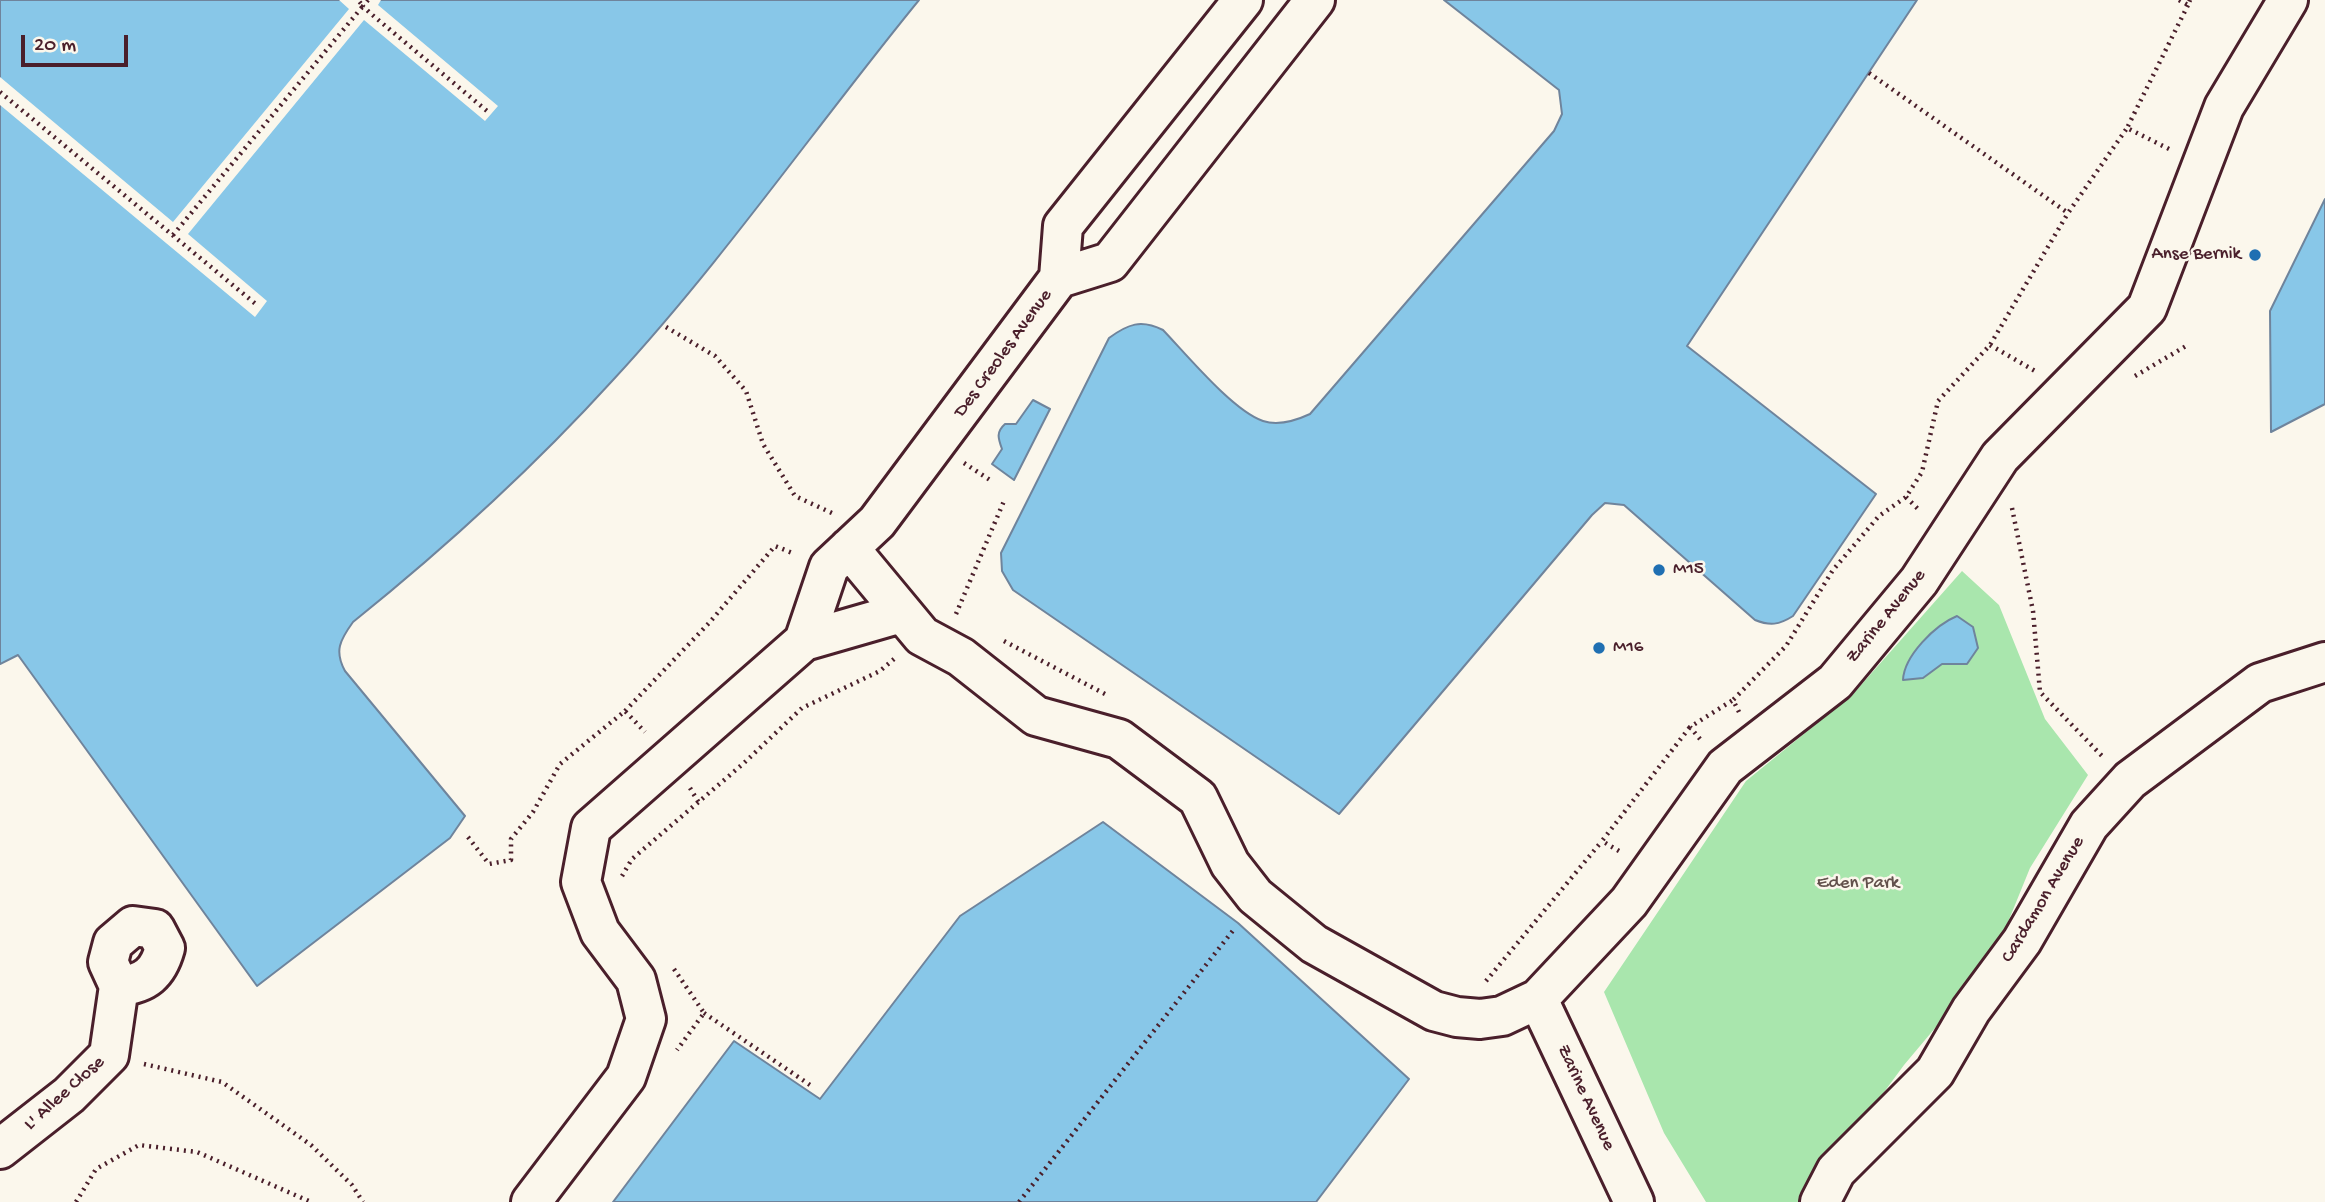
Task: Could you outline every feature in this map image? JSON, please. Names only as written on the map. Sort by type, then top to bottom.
[{"type":"street","points":[[1059,278],[1063,226],[1243,0]]},
{"type":"street","name":"Des Creoles Avenue","points":[[531,1202],[626,1077],[646,1018],[636,980],[600,932],[581,882],[591,828],[672,760],[804,641],[839,558],[877,522],[937,446],[1059,278],[1110,262],[1315,0]]},
{"type":"street","name":"Zarine Avenue","points":[[1623,1196],[1538,999],[1629,902],[1725,767],[1835,682],[1919,581],[2000,457],[2147,308],[2204,166],[2224,107],[2288,0]]},
{"type":"street","points":[[839,558],[911,624],[961,657],[1035,716],[1119,739],[1198,798],[1230,864],[1255,896],[1314,944],[1434,1011],[1457,1017],[1480,1019],[1502,1016],[1538,999]]},
{"type":"street","name":"Des Creoles Avenue","points":[[804,641],[911,624]]},
{"type":"street","name":"Cardamon Avenue","points":[[1820,1202],[1836,1171],[1935,1072],[1971,1010],[2022,942],[2089,825],[2130,780],[2260,683],[2325,662]]},
{"type":"street","name":"L' Allee Close","points":[[0,1149],[69,1096],[109,1055],[119,986]]},
{"type":"path","points":[[358,0],[487,111]]},
{"type":"path","points":[[173,235],[368,0]]},
{"type":"path","points":[[1756,742],[1733,699],[1786,646],[1833,570],[1879,516],[1906,497],[1923,472],[1938,401],[1990,345],[2068,213],[2127,128],[2189,2],[2179,0]]},
{"type":"path","points":[[1869,73],[2068,213]]},
{"type":"path","points":[[0,92],[258,306]]},
{"type":"path","points":[[2127,128],[2204,166]]},
{"type":"path","points":[[666,327],[715,356],[746,391],[763,444],[794,496],[824,512],[877,522]]},
{"type":"path","points":[[2127,381],[2186,346]]},
{"type":"path","points":[[2019,499],[2012,508],[2033,611],[2040,692],[2090,745],[2130,780]]},
{"type":"path","points":[[619,880],[632,859],[744,763],[802,708],[880,671],[911,624],[955,618],[1004,501]]},
{"type":"path","points":[[468,838],[489,863],[511,860],[511,839],[533,812],[560,764],[625,711],[709,623],[775,546],[839,558]]},
{"type":"path","points":[[1002,640],[1110,696]]},
{"type":"path","points":[[625,711],[672,760]]},
{"type":"path","points":[[1478,989],[1503,964],[1690,727]]},
{"type":"path","points":[[1602,841],[1652,870]]},
{"type":"path","points":[[1019,1202],[1238,923]]},
{"type":"path","points":[[668,961],[704,1013],[813,1087]]},
{"type":"path","points":[[669,1061],[704,1013]]},
{"type":"path","points":[[109,1055],[222,1082],[311,1145],[352,1185],[363,1202]]},
{"type":"path","points":[[76,1202],[96,1169],[139,1145],[197,1152],[311,1202]]},
{"type":"green space","name":"Eden Park","points":[[1962,571],[1999,605],[2045,719],[2088,775],[2030,868],[1993,959],[1904,1065],[1803,1202],[1706,1202],[1664,1133],[1604,992],[1746,781],[1853,694]]},
{"type":"water","points":[[0,0],[919,0],[654,335],[552,445],[488,506],[348,628],[339,651],[345,671],[465,816],[450,838],[257,986],[18,655],[0,664]]},
{"type":"water","points":[[1444,0],[1917,0],[1687,346],[1876,494],[1793,616],[1774,624],[1755,620],[1624,505],[1605,503],[1339,814],[1013,590],[1002,571],[1001,553],[1109,338],[1122,329],[1141,324],[1163,330],[1210,381],[1251,415],[1263,421],[1281,423],[1310,414],[1554,131],[1562,114],[1559,90]]},
{"type":"water","points":[[2325,199],[2325,404],[2271,432],[2270,311]]},
{"type":"water","points":[[1033,400],[1050,409],[1014,480],[992,464],[1002,449],[999,433],[1005,424],[1016,424]]},
{"type":"water","points":[[1957,616],[1973,627],[1978,648],[1967,664],[1942,664],[1923,678],[1903,680],[1909,661],[1922,642],[1939,626]]},
{"type":"water","points":[[1103,822],[1238,923],[1409,1079],[1316,1202],[613,1202],[734,1041],[820,1099],[960,916]]},
{"type":"pier","points":[[339,0],[381,0],[378,5],[498,106],[485,121],[364,20],[188,234],[267,301],[255,317],[0,105],[0,77],[173,222],[349,9]]},
{"type":"place","name":"Anse Bernik","points":[[2255,255]]},
{"type":"place","name":"M15","points":[[1659,570]]},
{"type":"place","name":"M16","points":[[1599,648]]}]
